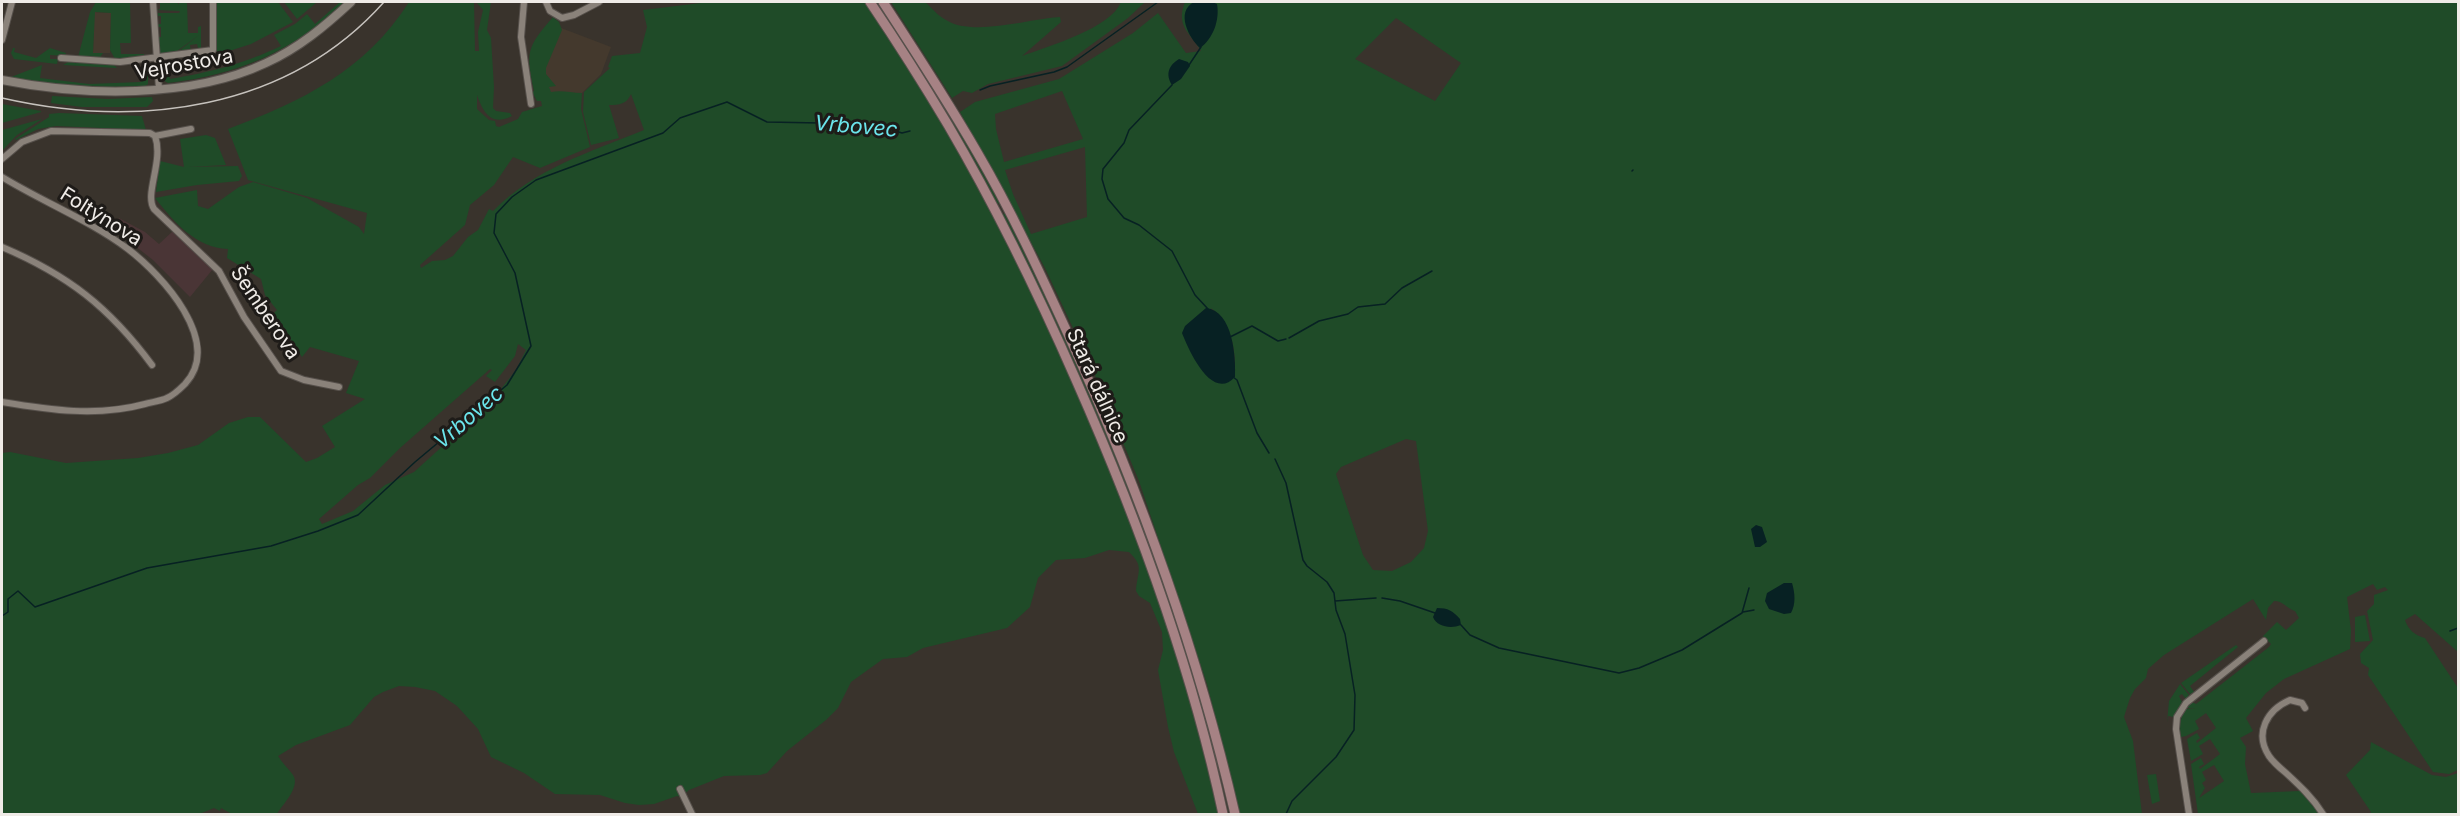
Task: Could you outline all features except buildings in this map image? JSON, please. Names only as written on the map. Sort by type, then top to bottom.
[{"type":"main road","name":"Stará dálnice","points":[[870,2],[933,100],[968,161],[1034,288],[1100,435],[1166,612],[1195,707],[1223,814]]},
{"type":"main road","name":"Stará dálnice","points":[[883,2],[978,154],[1044,282],[1111,432],[1177,607],[1206,704],[1234,814]]},
{"type":"main road","points":[[1221,804],[1231,801]]},
{"type":"street","points":[[2,39],[12,2]]},
{"type":"street","points":[[153,2],[159,89]]},
{"type":"street","points":[[62,58],[120,62],[213,50],[213,2]]},
{"type":"street","name":"Vejrostova","points":[[2,80],[66,90],[121,93],[215,81],[266,63],[305,41],[351,2]]},
{"type":"street","points":[[524,2],[521,37],[531,104]]},
{"type":"street","points":[[546,2],[550,11],[562,18],[574,15],[599,2]]},
{"type":"street","points":[[2,159],[22,142],[51,130],[155,136],[191,129]]},
{"type":"street","name":"Šemberova","points":[[155,136],[157,164],[150,197],[154,209],[219,272],[250,327],[280,371],[304,380],[339,387]]},
{"type":"street","name":"Foltýnova","points":[[2,177],[129,249],[158,278],[184,312],[196,338],[198,355],[191,377],[179,390],[168,398],[130,408],[92,413],[2,402]]},
{"type":"street","points":[[2,247],[60,277],[91,297],[123,328],[152,365]]},
{"type":"street","points":[[2189,814],[2176,729],[2177,717],[2186,703],[2264,641]]},
{"type":"street","points":[[2305,708],[2302,703],[2290,700],[2268,714],[2263,728],[2263,744],[2270,758],[2314,800],[2323,814]]},
{"type":"street","points":[[680,789],[692,814]]},
{"type":"shaded area","points":[[94,12],[111,13],[110,53],[93,53]]},
{"type":"shaded area","points":[[548,23],[611,47],[601,74],[582,93],[542,102]]},
{"type":"shaded area","points":[[119,218],[145,232],[159,244],[173,231],[213,269],[190,297],[153,260],[112,228]]},
{"type":"green space","points":[[96,2],[130,2],[131,43],[120,43],[121,54],[144,54],[145,58],[115,59],[110,50],[111,13],[95,12],[93,53],[103,53],[99,59],[78,57],[90,12]]},
{"type":"green space","points":[[160,2],[177,2],[179,5],[179,2],[187,2],[188,33],[198,33],[198,27],[201,26],[201,49],[195,50],[198,48],[197,44],[190,45],[191,51],[175,54],[199,35],[173,54],[161,55],[158,51],[157,37],[161,37],[161,27],[157,27],[157,24],[161,24],[161,16],[157,16],[157,13],[179,13],[180,11],[157,10],[160,9]]},
{"type":"green space","points":[[278,2],[293,22],[251,44],[217,55],[217,4],[215,3]]},
{"type":"green space","points":[[284,2],[317,2],[297,19]]},
{"type":"green space","points":[[340,2],[344,2],[306,34],[264,58],[218,74],[168,83],[161,79],[159,68],[167,67],[170,79],[227,67],[281,46],[274,35],[295,24],[307,14],[315,24]]},
{"type":"green space","points":[[409,2],[474,2],[475,51],[479,51],[478,32],[483,10],[476,2],[491,2],[487,30],[491,38],[493,108],[496,111],[510,113],[512,116],[499,120],[493,119],[485,112],[477,95],[477,109],[489,120],[495,121],[496,126],[499,127],[518,119],[522,112],[542,106],[541,101],[537,101],[532,92],[534,91],[529,59],[533,44],[553,17],[559,22],[562,30],[546,68],[546,74],[556,86],[549,87],[551,92],[582,93],[581,109],[590,147],[540,168],[513,157],[494,185],[470,205],[465,225],[420,265],[421,268],[432,261],[445,260],[453,256],[468,237],[478,230],[489,209],[493,211],[527,183],[583,154],[644,130],[631,94],[622,103],[609,105],[619,138],[591,145],[583,112],[584,92],[610,68],[608,67],[612,56],[640,53],[647,27],[643,10],[709,2],[865,2],[945,128],[1031,290],[1071,375],[1141,549],[1171,637],[1197,726],[1218,814],[1198,814],[1174,752],[1158,670],[1163,650],[1162,632],[1150,603],[1139,596],[1136,591],[1139,566],[1129,552],[1109,550],[1085,558],[1056,560],[1038,578],[1030,607],[1007,628],[923,648],[907,657],[883,659],[851,682],[838,708],[787,751],[767,773],[724,776],[689,790],[681,797],[677,796],[654,804],[625,803],[600,795],[555,794],[524,773],[491,757],[478,729],[457,706],[435,691],[399,686],[374,697],[350,725],[296,745],[278,756],[293,775],[295,785],[277,814],[232,814],[221,808],[220,811],[214,808],[199,814],[2,814],[2,453],[10,452],[66,463],[138,458],[198,445],[229,423],[248,417],[260,417],[306,462],[335,447],[322,426],[365,399],[346,393],[359,361],[310,347],[302,357],[273,314],[277,310],[265,295],[261,279],[227,258],[228,249],[216,248],[196,239],[170,216],[155,198],[197,190],[198,206],[208,209],[239,187],[253,182],[307,198],[359,227],[364,234],[367,213],[248,180],[228,129],[281,107],[330,81],[373,47]],"holes":[[[518,344],[526,350],[516,370],[493,399],[476,408],[467,421],[470,426],[446,443],[414,472],[385,485],[353,511],[322,524],[319,519],[358,485],[370,478],[400,448],[490,369],[492,370],[486,376],[495,382],[515,356]]]},
{"type":"green space","points":[[875,2],[879,2],[948,111],[1000,203],[997,204]]},
{"type":"green space","points":[[891,2],[925,2],[946,20],[957,25],[971,27],[1001,26],[1060,17],[1061,22],[1022,56],[1092,28],[1105,20],[1121,2],[1145,2],[1128,18],[1062,66],[988,84],[972,93],[963,91],[952,98]]},
{"type":"green space","points":[[1185,2],[2458,2],[2458,652],[2415,614],[2405,620],[2413,632],[2425,638],[2458,688],[2458,770],[2449,774],[2433,772],[2368,675],[2369,668],[2361,663],[2360,654],[2373,640],[2367,611],[2374,604],[2374,595],[2388,590],[2385,587],[2377,590],[2373,584],[2347,597],[2351,631],[2350,649],[2284,679],[2266,693],[2246,718],[2253,731],[2240,738],[2246,747],[2245,764],[2251,793],[2300,791],[2319,814],[2198,814],[2191,764],[2201,758],[2204,764],[2199,767],[2200,769],[2220,754],[2210,739],[2199,746],[2203,754],[2191,761],[2187,739],[2197,733],[2200,738],[2196,741],[2197,743],[2216,728],[2206,713],[2195,721],[2199,729],[2181,737],[2180,722],[2184,712],[2186,709],[2195,709],[2186,708],[2192,702],[2196,704],[2269,647],[2271,644],[2263,636],[2277,622],[2286,630],[2299,618],[2295,611],[2274,601],[2268,608],[2266,620],[2253,599],[2164,655],[2148,669],[2146,678],[2130,698],[2124,717],[2133,741],[2142,814],[1240,814],[1207,684],[1139,481],[1094,373],[1045,268],[960,112],[975,102],[1059,79],[1133,33],[1158,13],[1186,53],[1201,51],[1183,24],[1182,11]],"holes":[[[1396,18],[1461,63],[1435,101],[1355,59]],[[1062,91],[1083,139],[1004,162],[995,114]],[[1085,147],[1087,217],[1031,234],[1005,170]],[[1211,308],[1229,330],[1234,348],[1235,377]],[[1406,439],[1416,441],[1428,531],[1424,548],[1411,562],[1392,571],[1373,570],[1363,555],[1336,474],[1341,467]],[[2214,765],[2224,781],[2199,798],[2205,788],[2202,783],[2206,780],[2202,772]]]},
{"type":"green space","points":[[15,48],[14,52],[36,58],[50,48],[66,53],[65,56],[50,55],[50,59],[58,59],[57,64],[14,59],[11,53]]},
{"type":"green space","points":[[70,61],[113,64],[117,68],[63,65]]},
{"type":"green space","points":[[42,65],[40,78],[89,84],[141,82],[140,70],[148,69],[148,84],[145,86],[76,87],[39,84],[11,77]]},
{"type":"green space","points":[[52,96],[108,99],[152,97],[153,101],[147,107],[82,107],[51,103]]},
{"type":"green space","points":[[2,104],[41,111],[41,112],[2,123]]},
{"type":"green space","points":[[49,114],[142,116],[146,130],[56,126],[38,129],[15,139],[49,117]]},
{"type":"green space","points":[[42,119],[17,135],[2,151],[2,130]]},
{"type":"green space","points":[[206,135],[215,138],[226,165],[188,167],[238,166],[242,176],[239,181],[156,192],[160,161],[184,167],[180,139]]},
{"type":"green space","points":[[1005,213],[1076,365],[1141,519],[1137,517],[1074,364],[1002,215]]},
{"type":"green space","points":[[1146,533],[1188,658],[1221,782],[1145,538]]},
{"type":"green space","points":[[2365,615],[2370,641],[2355,642],[2355,617]]},
{"type":"green space","points":[[2236,645],[2238,647],[2190,686],[2194,692],[2190,694],[2181,683]]},
{"type":"green space","points":[[2180,684],[2189,695],[2186,699],[2182,694],[2179,696],[2182,702],[2174,717],[2168,716],[2167,723],[2169,701]]},
{"type":"green space","points":[[2371,742],[2432,775],[2446,777],[2458,773],[2458,814],[2370,814],[2371,812],[2346,775],[2370,750]]},
{"type":"green space","points":[[2156,774],[2160,801],[2152,804],[2147,775]]},
{"type":"water","points":[[1194,2],[1217,4],[1214,29],[1209,40],[1200,48],[1188,32],[1185,18],[1188,6]]},
{"type":"water","points":[[1179,59],[1188,62],[1190,66],[1181,79],[1172,85],[1169,70]]},
{"type":"water","points":[[1206,308],[1222,317],[1231,336],[1235,358],[1235,377],[1226,383],[1218,383],[1210,379],[1202,371],[1182,333],[1185,326]]},
{"type":"water","points":[[1756,525],[1762,527],[1767,542],[1760,547],[1755,547],[1751,529]]},
{"type":"water","points":[[1784,583],[1792,583],[1795,598],[1791,613],[1784,614],[1769,609],[1765,601],[1767,593]]},
{"type":"water","points":[[1437,608],[1453,612],[1460,619],[1461,625],[1449,627],[1438,623],[1433,617]]},
{"type":"waterway","name":"Vrbovec","points":[[980,90],[1067,67],[1158,2]]},
{"type":"waterway","points":[[1189,65],[1201,47]]},
{"type":"waterway","points":[[1172,85],[1129,130],[1124,143],[1103,169],[1102,179],[1108,199],[1124,218],[1139,225],[1172,251],[1195,295],[1208,309]]},
{"type":"waterway","name":"Vrbovec","points":[[2,616],[8,612],[8,599],[18,591],[35,607],[147,568],[271,546],[358,515],[415,462],[507,385],[531,346],[515,273],[494,233],[496,214],[512,197],[536,180],[663,133],[680,118],[727,102],[767,122],[873,124],[902,133],[910,131]]},
{"type":"waterway","points":[[1289,338],[1319,321],[1348,314],[1358,307],[1385,304],[1402,288],[1432,271]]},
{"type":"waterway","points":[[1230,337],[1252,326],[1278,341],[1286,339]]},
{"type":"waterway","points":[[1233,377],[1237,380],[1257,433],[1269,453]]},
{"type":"waterway","points":[[1275,459],[1286,483],[1303,560],[1327,582],[1334,593],[1336,610],[1345,634],[1355,695],[1354,730],[1336,757],[1292,801],[1286,814]]},
{"type":"waterway","points":[[1461,625],[1470,635],[1499,648],[1619,673],[1639,668],[1682,650],[1742,613],[1749,588]]},
{"type":"waterway","points":[[1335,601],[1376,598]]},
{"type":"waterway","points":[[1382,598],[1400,601],[1435,613]]},
{"type":"waterway","points":[[1743,612],[1754,610]]},
{"type":"waterway","points":[[2450,631],[2458,628]]},
{"type":"tram line","points":[[2,98],[53,107],[105,111],[157,110],[208,102],[256,88],[303,67],[345,39],[384,2]]}]
